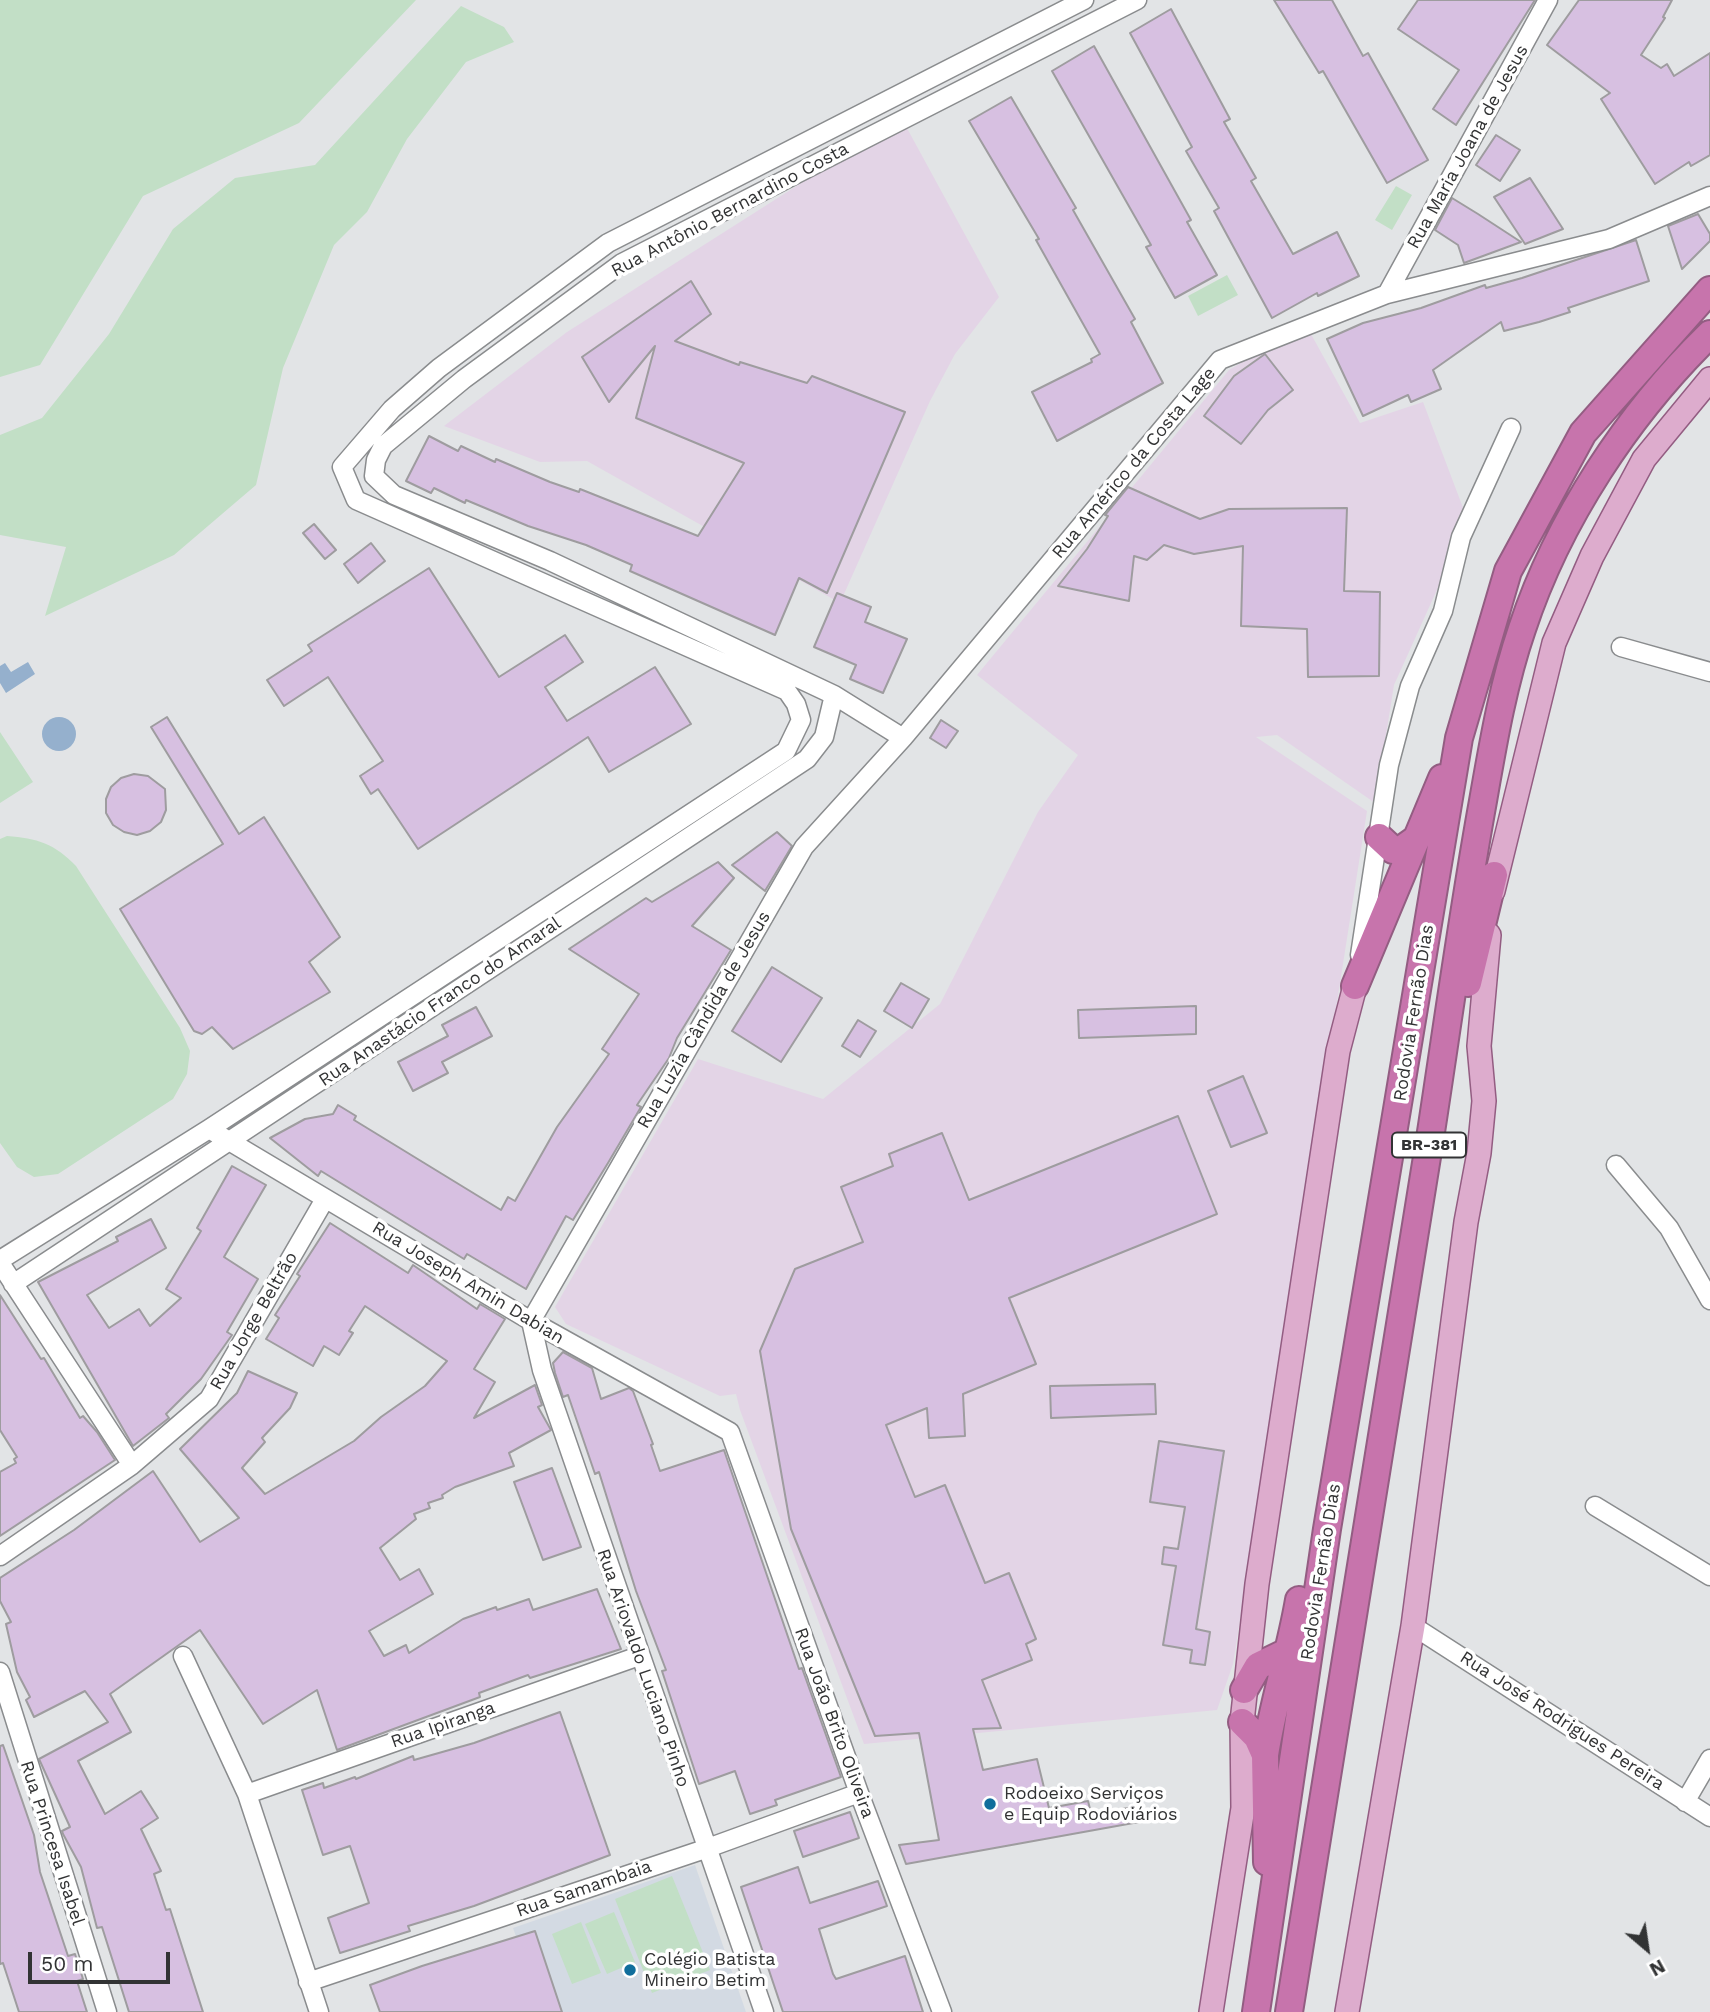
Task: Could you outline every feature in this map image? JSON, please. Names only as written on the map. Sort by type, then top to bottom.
[{"type":"highway","name":"Rodovia Fernão Dias","points":[[1256,2012],[1327,1529],[1458,738],[1508,571],[1583,433],[1710,290]]},
{"type":"highway","name":"Rodovia Fernão Dias","points":[[1289,2012],[1431,1131],[1467,888],[1492,753],[1521,629],[1562,531],[1625,434],[1680,363],[1710,334]]},
{"type":"highway","name":"BR-381","points":[[1354,986],[1458,738]]},
{"type":"highway","points":[[1379,837],[1393,850],[1402,849],[1416,839]]},
{"type":"highway","points":[[1431,1131],[1494,875]]},
{"type":"highway","points":[[1273,1906],[1266,1858],[1265,1755],[1273,1704],[1291,1650],[1307,1555],[1327,1529]]},
{"type":"highway","points":[[1244,1690],[1258,1666],[1291,1650]]},
{"type":"highway","points":[[1242,1722],[1257,1737],[1265,1755]]},
{"type":"main road","name":"BR-381","points":[[1413,1626],[1484,1101],[1479,1046],[1494,875],[1554,643],[1592,556],[1644,458],[1710,379]]},
{"type":"main road","name":"BR-381","points":[[1211,2012],[1243,1808],[1244,1690],[1272,1482],[1338,1051],[1354,986]]},
{"type":"main road","points":[[1347,2012],[1413,1626]]},
{"type":"street","name":"Rua Antônio Bernardino Costa","points":[[787,691],[356,500],[342,467],[392,409],[439,368],[608,243],[1084,0]]},
{"type":"street","name":"Rua Antônio Bernardino Costa","points":[[903,738],[834,695],[550,561],[383,488],[374,476],[376,460],[383,446],[464,379],[622,263],[1137,0]]},
{"type":"street","name":"Rua Maria Joana de Jesus","points":[[1387,294],[1549,0]]},
{"type":"street","name":"Rua Américo da Costa Lage","points":[[903,738],[1220,360],[1387,294],[1609,239],[1710,196]]},
{"type":"street","points":[[1354,986],[1389,765],[1410,686],[1443,611],[1461,537],[1511,428]]},
{"type":"street","points":[[542,582],[550,561]]},
{"type":"street","points":[[1621,647],[1710,672]]},
{"type":"street","name":"Rua Anastácio Franco do Amaral","points":[[0,1261],[209,1129],[786,751],[800,720],[796,704],[787,691]]},
{"type":"street","name":"Rua Anastácio Franco do Amaral","points":[[13,1283],[807,758],[824,737],[834,695]]},
{"type":"street","name":"Rua Luzia Cândida de Jesus","points":[[531,1321],[804,847],[903,738]]},
{"type":"street","name":"Rua Joseph Amin Dabian","points":[[209,1129],[531,1321],[730,1432]]},
{"type":"street","points":[[1616,1165],[1668,1228],[1710,1300]]},
{"type":"street","name":"Rua Jorge Beltrão","points":[[0,1556],[132,1465],[209,1399],[326,1199]]},
{"type":"street","points":[[0,1261],[132,1465]]},
{"type":"street","name":"Rua Ariovaldo Luciano Pinho","points":[[531,1321],[542,1370],[705,1849],[764,2012]]},
{"type":"street","name":"Rua João Brito Oliveira","points":[[730,1432],[859,1793],[942,2012]]},
{"type":"street","points":[[1595,1506],[1710,1576]]},
{"type":"street","name":"Rua José Rodrigues Pereira","points":[[1413,1626],[1710,1817]]},
{"type":"street","points":[[183,1656],[247,1794],[318,2012]]},
{"type":"street","name":"Rua Ipiranga","points":[[247,1794],[639,1656]]},
{"type":"street","name":"Rua Princesa Isabel","points":[[0,1672],[107,2012]]},
{"type":"street","points":[[1685,1802],[1710,1759]]},
{"type":"street","name":"Rua Samambaia","points":[[308,1982],[705,1849],[859,1793]]},
{"type":"shaded area","points":[[902,119],[999,297],[955,354],[930,401],[840,603],[587,461],[540,462],[444,426],[567,332]]},
{"type":"shaded area","points":[[1306,325],[1360,423],[1423,402],[1468,521],[1394,685],[1375,803],[1277,735],[1256,737],[1367,811],[1233,1664],[1217,1710],[864,1744],[736,1394],[720,1396],[566,1324],[555,1307],[698,1059],[823,1099],[940,1004],[1038,812],[1078,755],[977,675],[1229,370]]},
{"type":"shaded area","name":"Colégio Batista Mineiro Betim","points":[[695,1865],[746,2012],[543,2012],[513,1928]]},
{"type":"green space","points":[[0,0],[416,0],[299,123],[143,196],[40,365],[0,377]]},
{"type":"green space","points":[[461,6],[504,27],[514,42],[466,62],[407,139],[367,212],[334,245],[283,368],[256,485],[174,555],[45,616],[66,547],[0,535],[0,435],[42,418],[109,334],[173,229],[235,178],[315,165]]},
{"type":"green space","points":[[1396,186],[1412,195],[1392,230],[1375,220]]},
{"type":"green space","points":[[1227,275],[1238,295],[1198,316],[1188,296]]},
{"type":"green space","points":[[0,732],[33,782],[0,803]]},
{"type":"green space","points":[[7,836],[45,843],[61,852],[76,866],[180,1028],[190,1051],[187,1074],[173,1099],[58,1174],[34,1177],[17,1167],[0,1143],[0,839]]},
{"type":"green space","points":[[672,1876],[710,1970],[652,1993],[615,1899]]},
{"type":"green space","points":[[614,1912],[635,1962],[607,1974],[585,1924]]},
{"type":"green space","points":[[581,1922],[601,1973],[572,1984],[552,1934]]},
{"type":"water","points":[[28,662],[35,674],[6,693],[0,683],[0,666],[5,663],[11,672]]},
{"type":"water","points":[[59,717],[71,722],[76,734],[71,746],[59,751],[47,746],[42,734],[47,722]]},
{"type":"building","points":[[1274,0],[1332,0],[1363,56],[1368,53],[1428,160],[1387,183],[1323,71],[1319,73]]},
{"type":"building","points":[[1418,0],[1535,0],[1456,125],[1433,109],[1459,70],[1398,29]]},
{"type":"building","points":[[1579,0],[1672,0],[1663,17],[1665,18],[1641,55],[1661,68],[1667,64],[1674,76],[1710,53],[1710,155],[1691,166],[1689,162],[1655,184],[1601,99],[1610,93],[1547,45]]},
{"type":"building","points":[[1171,9],[1230,119],[1224,122],[1256,178],[1251,181],[1293,254],[1337,232],[1359,276],[1318,296],[1317,293],[1272,318],[1214,211],[1219,208],[1186,151],[1192,147],[1130,33]]},
{"type":"building","points":[[1094,46],[1191,220],[1187,222],[1217,275],[1175,298],[1146,247],[1151,245],[1052,71]]},
{"type":"building","points":[[1011,97],[1076,208],[1073,210],[1135,319],[1131,322],[1163,383],[1057,441],[1032,392],[1092,362],[1091,359],[1100,354],[1036,240],[1039,239],[969,121]]},
{"type":"building","points":[[1496,135],[1520,150],[1500,181],[1476,165]]},
{"type":"building","points":[[1530,178],[1563,229],[1525,244],[1494,197]]},
{"type":"building","points":[[1452,198],[1521,242],[1464,263],[1458,245],[1435,230]]},
{"type":"building","points":[[1698,214],[1710,234],[1710,241],[1682,269],[1668,226]]},
{"type":"building","points":[[1636,240],[1649,281],[1568,308],[1570,312],[1539,322],[1504,331],[1501,322],[1433,370],[1441,389],[1411,402],[1408,395],[1363,416],[1327,339],[1363,323],[1421,308],[1485,285],[1486,288],[1522,278]]},
{"type":"building","points":[[691,281],[711,314],[675,341],[739,365],[740,362],[807,383],[812,376],[905,412],[827,593],[799,578],[775,635],[630,571],[632,565],[586,545],[528,526],[466,500],[465,503],[434,488],[431,493],[406,481],[429,436],[458,451],[461,446],[495,462],[496,459],[579,492],[580,489],[698,536],[744,463],[636,418],[655,346],[609,402],[582,357]]},
{"type":"building","points":[[1265,354],[1293,390],[1268,410],[1241,444],[1204,416],[1234,376]]},
{"type":"building","points":[[1128,487],[1200,519],[1229,509],[1347,508],[1344,591],[1380,592],[1379,676],[1308,677],[1307,629],[1241,626],[1243,546],[1194,554],[1164,545],[1147,560],[1134,556],[1129,601],[1058,586],[1087,549],[1108,516],[1105,515]]},
{"type":"building","points":[[314,524],[336,550],[325,559],[303,533]]},
{"type":"building","points":[[371,543],[385,561],[358,583],[344,564]]},
{"type":"building","points":[[429,568],[499,677],[565,635],[583,662],[545,687],[567,721],[655,667],[691,724],[609,772],[588,737],[418,849],[378,789],[371,794],[360,776],[383,761],[328,677],[284,706],[267,680],[312,651],[308,645]]},
{"type":"building","points":[[837,593],[871,607],[865,622],[907,639],[883,693],[850,679],[856,665],[814,647]]},
{"type":"building","points":[[167,717],[239,834],[264,817],[340,937],[309,962],[330,992],[233,1049],[212,1027],[202,1034],[194,1031],[120,909],[223,844],[151,727]]},
{"type":"building","points":[[941,720],[958,731],[946,748],[930,738]]},
{"type":"building","points":[[134,774],[148,776],[165,789],[166,810],[161,822],[150,831],[137,835],[124,832],[113,825],[106,813],[106,799],[111,787],[121,778]]},
{"type":"building","points":[[777,832],[792,846],[765,891],[732,865]]},
{"type":"building","points":[[718,862],[734,878],[692,926],[731,950],[677,1038],[669,1058],[637,1105],[641,1107],[608,1163],[573,1220],[566,1216],[526,1289],[467,1254],[464,1259],[321,1171],[318,1176],[270,1138],[305,1119],[333,1114],[338,1105],[356,1116],[354,1120],[501,1210],[508,1197],[515,1201],[557,1127],[609,1054],[602,1049],[639,994],[569,949],[646,898],[652,902]]},
{"type":"building","points":[[772,967],[822,998],[781,1062],[732,1031]]},
{"type":"building","points":[[901,983],[929,999],[912,1028],[884,1011]]},
{"type":"building","points":[[1196,1006],[1196,1034],[1079,1038],[1078,1010]]},
{"type":"building","points":[[476,1007],[492,1036],[442,1062],[448,1073],[413,1091],[398,1062],[448,1036],[442,1025]]},
{"type":"building","points":[[858,1020],[876,1031],[860,1057],[842,1046]]},
{"type":"building","points":[[1243,1076],[1267,1133],[1231,1147],[1208,1091]]},
{"type":"building","points":[[1178,1116],[1217,1214],[1009,1298],[1036,1364],[963,1394],[965,1436],[929,1438],[927,1408],[886,1425],[915,1497],[945,1485],[985,1583],[1009,1573],[1036,1639],[1026,1644],[1032,1660],[982,1680],[1001,1728],[973,1729],[983,1770],[1037,1759],[1049,1808],[1088,1801],[1091,1813],[1144,1806],[1139,1822],[906,1864],[899,1845],[939,1840],[919,1733],[875,1736],[791,1529],[760,1351],[795,1269],[863,1242],[841,1187],[893,1166],[889,1154],[942,1133],[969,1200]]},
{"type":"building","points":[[232,1166],[266,1185],[224,1257],[258,1279],[227,1332],[232,1335],[201,1379],[166,1414],[169,1418],[133,1446],[38,1282],[118,1241],[116,1237],[151,1219],[166,1248],[87,1295],[109,1328],[139,1309],[150,1326],[181,1298],[166,1289],[201,1231],[197,1228]]},
{"type":"building","points":[[330,1223],[408,1273],[413,1265],[477,1309],[480,1304],[505,1319],[474,1369],[495,1382],[474,1418],[535,1385],[542,1405],[538,1407],[551,1430],[509,1453],[514,1466],[455,1487],[442,1495],[443,1498],[428,1503],[430,1508],[414,1514],[416,1519],[380,1548],[400,1580],[419,1569],[433,1594],[369,1631],[384,1656],[406,1645],[409,1653],[463,1619],[496,1607],[497,1610],[529,1599],[533,1610],[597,1589],[621,1649],[530,1678],[528,1675],[479,1693],[480,1697],[337,1750],[317,1690],[263,1724],[200,1630],[110,1694],[131,1732],[78,1761],[105,1814],[141,1791],[158,1818],[141,1829],[161,1871],[154,1874],[166,1910],[170,1909],[203,2012],[129,2012],[102,1927],[97,1928],[81,1867],[62,1831],[70,1827],[39,1759],[108,1722],[85,1691],[34,1717],[26,1700],[30,1697],[17,1672],[6,1624],[11,1622],[0,1601],[0,1578],[74,1530],[153,1471],[200,1542],[239,1518],[180,1449],[237,1393],[248,1371],[297,1393],[290,1408],[262,1438],[265,1442],[242,1468],[265,1494],[354,1441],[381,1417],[425,1386],[447,1361],[365,1306],[349,1331],[353,1333],[339,1355],[324,1346],[313,1366],[266,1339],[279,1318],[275,1315],[300,1276],[297,1274]]},
{"type":"building","points":[[0,1295],[41,1359],[44,1358],[80,1418],[83,1416],[97,1432],[115,1460],[0,1536],[0,1472],[16,1463],[14,1459],[17,1457],[0,1430]]},
{"type":"building","points":[[563,1352],[592,1368],[601,1399],[629,1388],[633,1391],[660,1471],[724,1450],[799,1669],[802,1668],[841,1777],[775,1800],[777,1805],[750,1814],[735,1771],[699,1784],[662,1671],[666,1670],[636,1591],[599,1472],[595,1474],[568,1395],[563,1397],[555,1373],[553,1363]]},
{"type":"building","points":[[1155,1384],[1156,1414],[1051,1418],[1050,1386]]},
{"type":"building","points":[[1159,1441],[1224,1451],[1196,1629],[1210,1632],[1205,1665],[1190,1663],[1192,1650],[1163,1645],[1176,1566],[1162,1564],[1164,1547],[1178,1549],[1185,1507],[1150,1502]]},
{"type":"building","points":[[552,1468],[581,1547],[543,1560],[514,1482]]},
{"type":"building","points":[[560,1712],[610,1855],[474,1906],[408,1926],[410,1931],[340,1953],[328,1918],[369,1903],[350,1846],[323,1855],[302,1790],[323,1783],[324,1788],[355,1777],[356,1779],[413,1756],[414,1760],[474,1743]]},
{"type":"building","points":[[3,1745],[34,1835],[40,1872],[68,1956],[75,1954],[83,1979],[77,1981],[87,2012],[19,2012],[3,1963],[0,1964],[0,1746]]},
{"type":"building","points":[[850,1812],[859,1838],[803,1857],[794,1831]]},
{"type":"building","points":[[798,1867],[810,1903],[878,1881],[887,1906],[819,1929],[833,1974],[836,1979],[905,1956],[923,2012],[783,2012],[741,1887]]},
{"type":"building","points":[[535,1931],[562,2012],[380,2012],[370,1985]]},
{"type":"place","name":"Rodoeixo Serviços e Equip Rodoviários","points":[[990,1804]]},
{"type":"place","name":"Colégio Batista Mineiro Betim","points":[[630,1970]]}]
